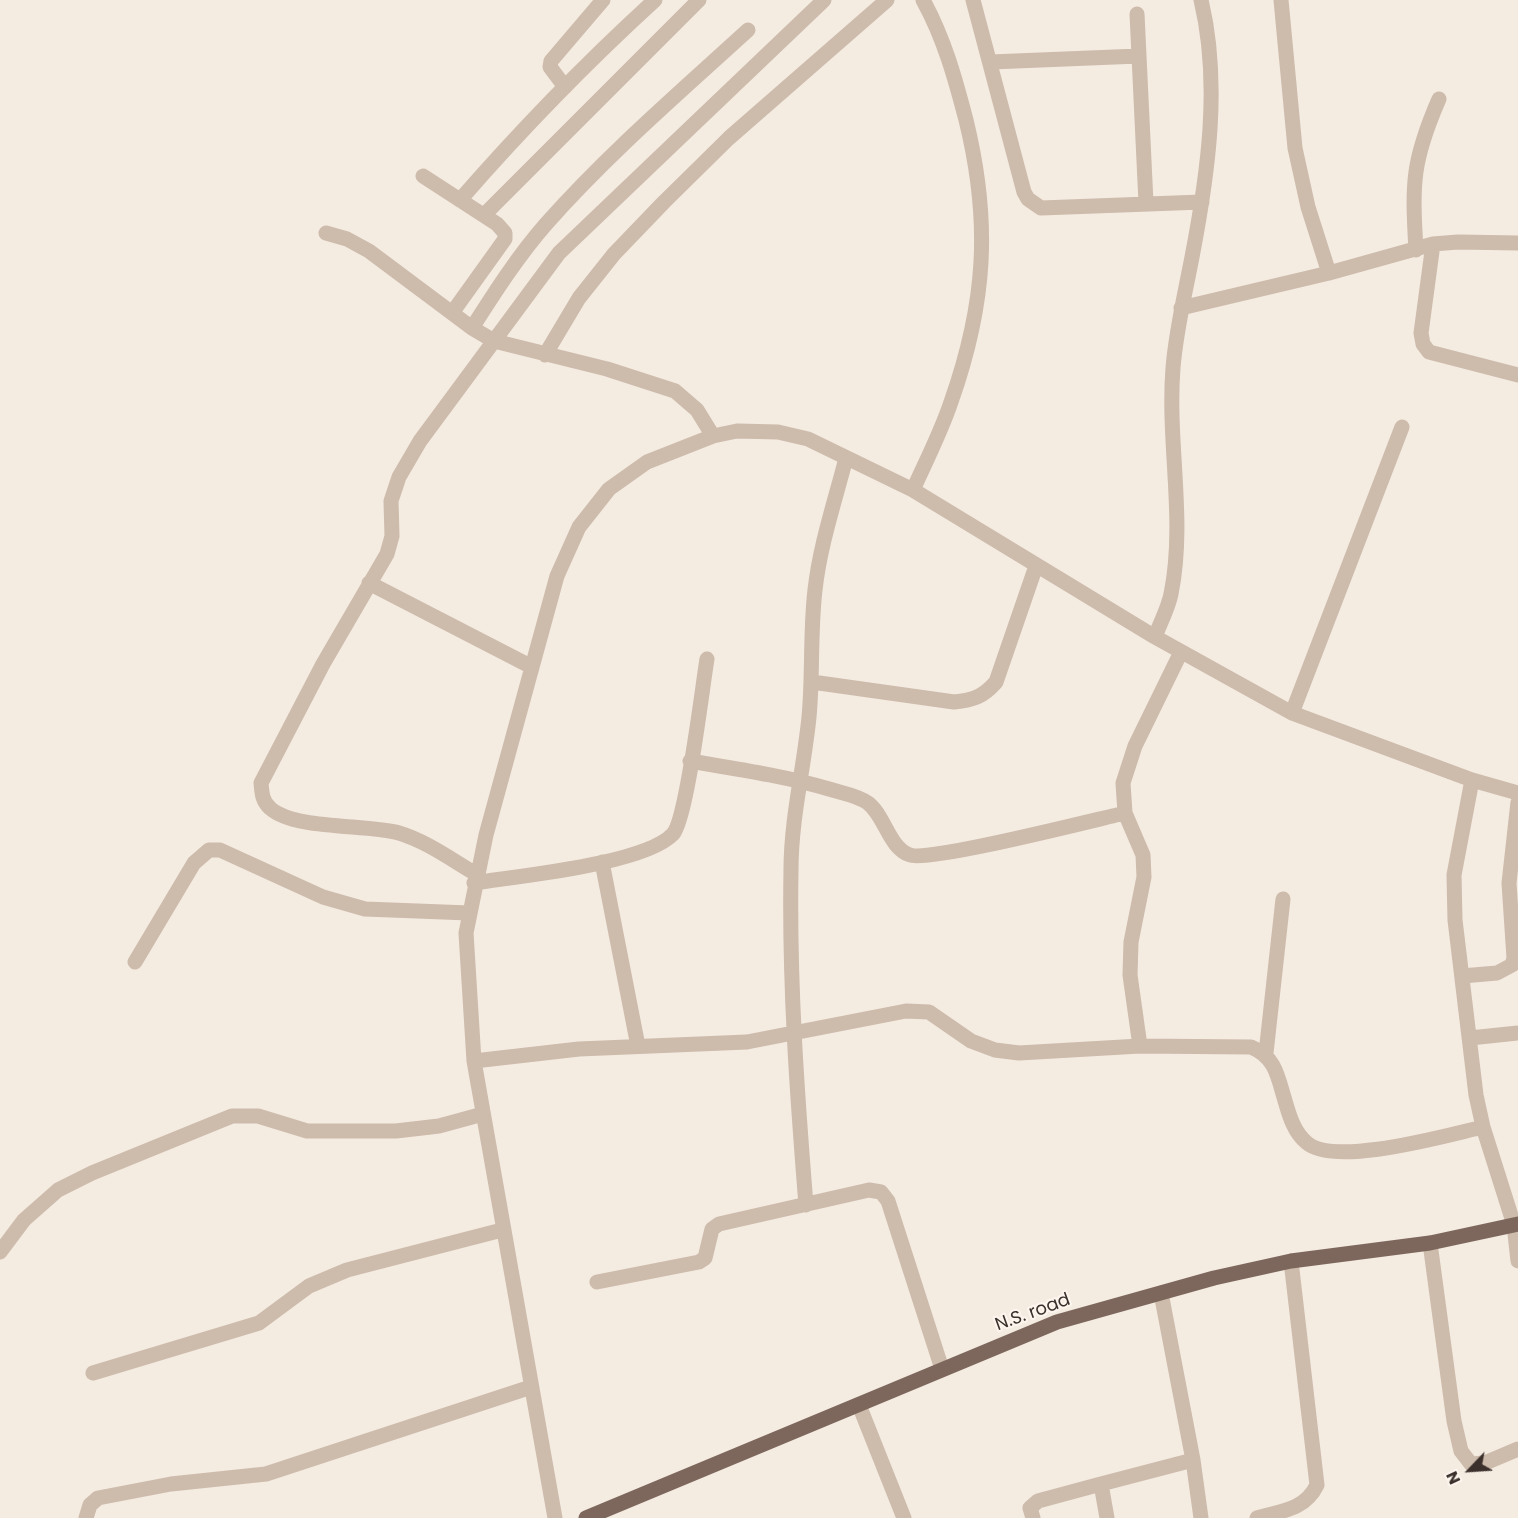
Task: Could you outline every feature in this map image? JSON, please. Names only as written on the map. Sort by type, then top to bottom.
[{"type":"main road","name":"N.S. road","points":[[586,1518],[1057,1322],[1214,1278],[1291,1261],[1430,1243],[1516,1224]]},
{"type":"street","points":[[565,87],[552,73],[551,61],[603,0]]},
{"type":"street","points":[[460,200],[509,144],[654,0]]},
{"type":"street","points":[[484,215],[699,0]]},
{"type":"street","points":[[707,659],[684,810],[674,833],[651,849],[624,858],[475,878],[403,834],[379,828],[318,823],[284,816],[270,809],[262,799],[261,783],[285,734],[390,545],[391,501],[399,477],[420,441],[559,253],[824,0]]},
{"type":"street","points":[[545,356],[579,298],[614,254],[729,138],[887,0]]},
{"type":"street","points":[[913,490],[951,404],[972,335],[982,276],[982,215],[974,154],[957,84],[939,29],[923,0]]},
{"type":"street","points":[[973,0],[1028,200],[1041,208],[1146,202],[1203,202]]},
{"type":"street","points":[[1155,637],[1170,596],[1177,546],[1173,369],[1181,308],[1203,202],[1208,152],[1210,75],[1201,0]]},
{"type":"street","points":[[1281,0],[1295,148],[1308,207],[1329,273]]},
{"type":"street","points":[[1137,15],[1146,202]]},
{"type":"street","points":[[472,328],[513,265],[546,224],[651,118],[748,30]]},
{"type":"street","points":[[991,62],[1139,56]]},
{"type":"street","points":[[1416,250],[1412,194],[1416,162],[1422,139],[1439,99]]},
{"type":"street","points":[[423,176],[503,229],[505,239],[452,313]]},
{"type":"street","points":[[326,233],[346,239],[369,251],[472,328],[494,341],[545,356],[607,369],[675,391],[697,410],[713,436]]},
{"type":"street","points":[[1181,308],[1329,273],[1433,244],[1518,243]]},
{"type":"street","points":[[1433,244],[1421,333],[1423,344],[1429,352],[1518,375]]},
{"type":"street","points":[[1292,713],[1402,428]]},
{"type":"street","points":[[555,1518],[502,1230],[474,1061],[466,933],[475,878],[530,666],[557,576],[579,526],[609,489],[647,462],[713,436],[737,431],[778,432],[808,439],[913,490],[1155,637],[1292,713],[1472,780],[1518,793]]},
{"type":"street","points":[[806,1205],[792,1032],[790,869],[793,823],[801,781],[812,682],[815,590],[821,551],[846,458]]},
{"type":"street","points":[[812,682],[954,702],[971,701],[986,694],[996,682],[1036,566]]},
{"type":"street","points":[[369,583],[530,666]]},
{"type":"street","points":[[1140,1047],[1130,975],[1131,942],[1144,877],[1143,855],[1125,813],[1123,783],[1135,746],[1181,652]]},
{"type":"street","points":[[690,761],[801,781],[854,796],[868,803],[881,818],[898,846],[910,855],[924,856],[967,848],[1125,813]]},
{"type":"street","points":[[1472,780],[1454,875],[1455,920],[1476,1095],[1483,1127],[1516,1224],[1518,1261]]},
{"type":"street","points":[[1461,976],[1497,973],[1512,965],[1514,958],[1509,883],[1518,802]]},
{"type":"street","points":[[135,962],[194,863],[209,850],[220,850],[323,897],[365,909],[469,913]]},
{"type":"street","points":[[602,862],[638,1046]]},
{"type":"street","points":[[1266,1053],[1283,899]]},
{"type":"street","points":[[474,1061],[638,1046],[747,1042],[906,1011],[929,1012],[971,1041],[995,1050],[1019,1053],[1140,1047],[1251,1047],[1266,1053],[1275,1068],[1293,1125],[1306,1143],[1318,1150],[1341,1152],[1379,1149],[1483,1127]]},
{"type":"street","points":[[1470,1038],[1518,1033]]},
{"type":"street","points":[[0,1252],[24,1220],[58,1190],[92,1173],[232,1116],[258,1116],[307,1131],[396,1131],[439,1126],[483,1114]]},
{"type":"street","points":[[597,1282],[699,1262],[705,1258],[712,1229],[719,1224],[869,1190],[881,1192],[888,1201],[942,1369]]},
{"type":"street","points":[[93,1373],[259,1323],[309,1286],[347,1270],[502,1230]]},
{"type":"street","points":[[1430,1243],[1447,1378],[1461,1451],[1471,1464],[1485,1462],[1518,1449]]},
{"type":"street","points":[[1257,1518],[1287,1514],[1311,1498],[1317,1485],[1291,1261]]},
{"type":"street","points":[[1161,1293],[1193,1460],[1201,1518]]},
{"type":"street","points":[[86,1518],[90,1505],[98,1498],[171,1484],[266,1474],[531,1387]]},
{"type":"street","points":[[859,1405],[904,1518]]},
{"type":"street","points":[[1033,1518],[1030,1509],[1038,1501],[1193,1460]]},
{"type":"street","points":[[1101,1484],[1107,1518]]}]
